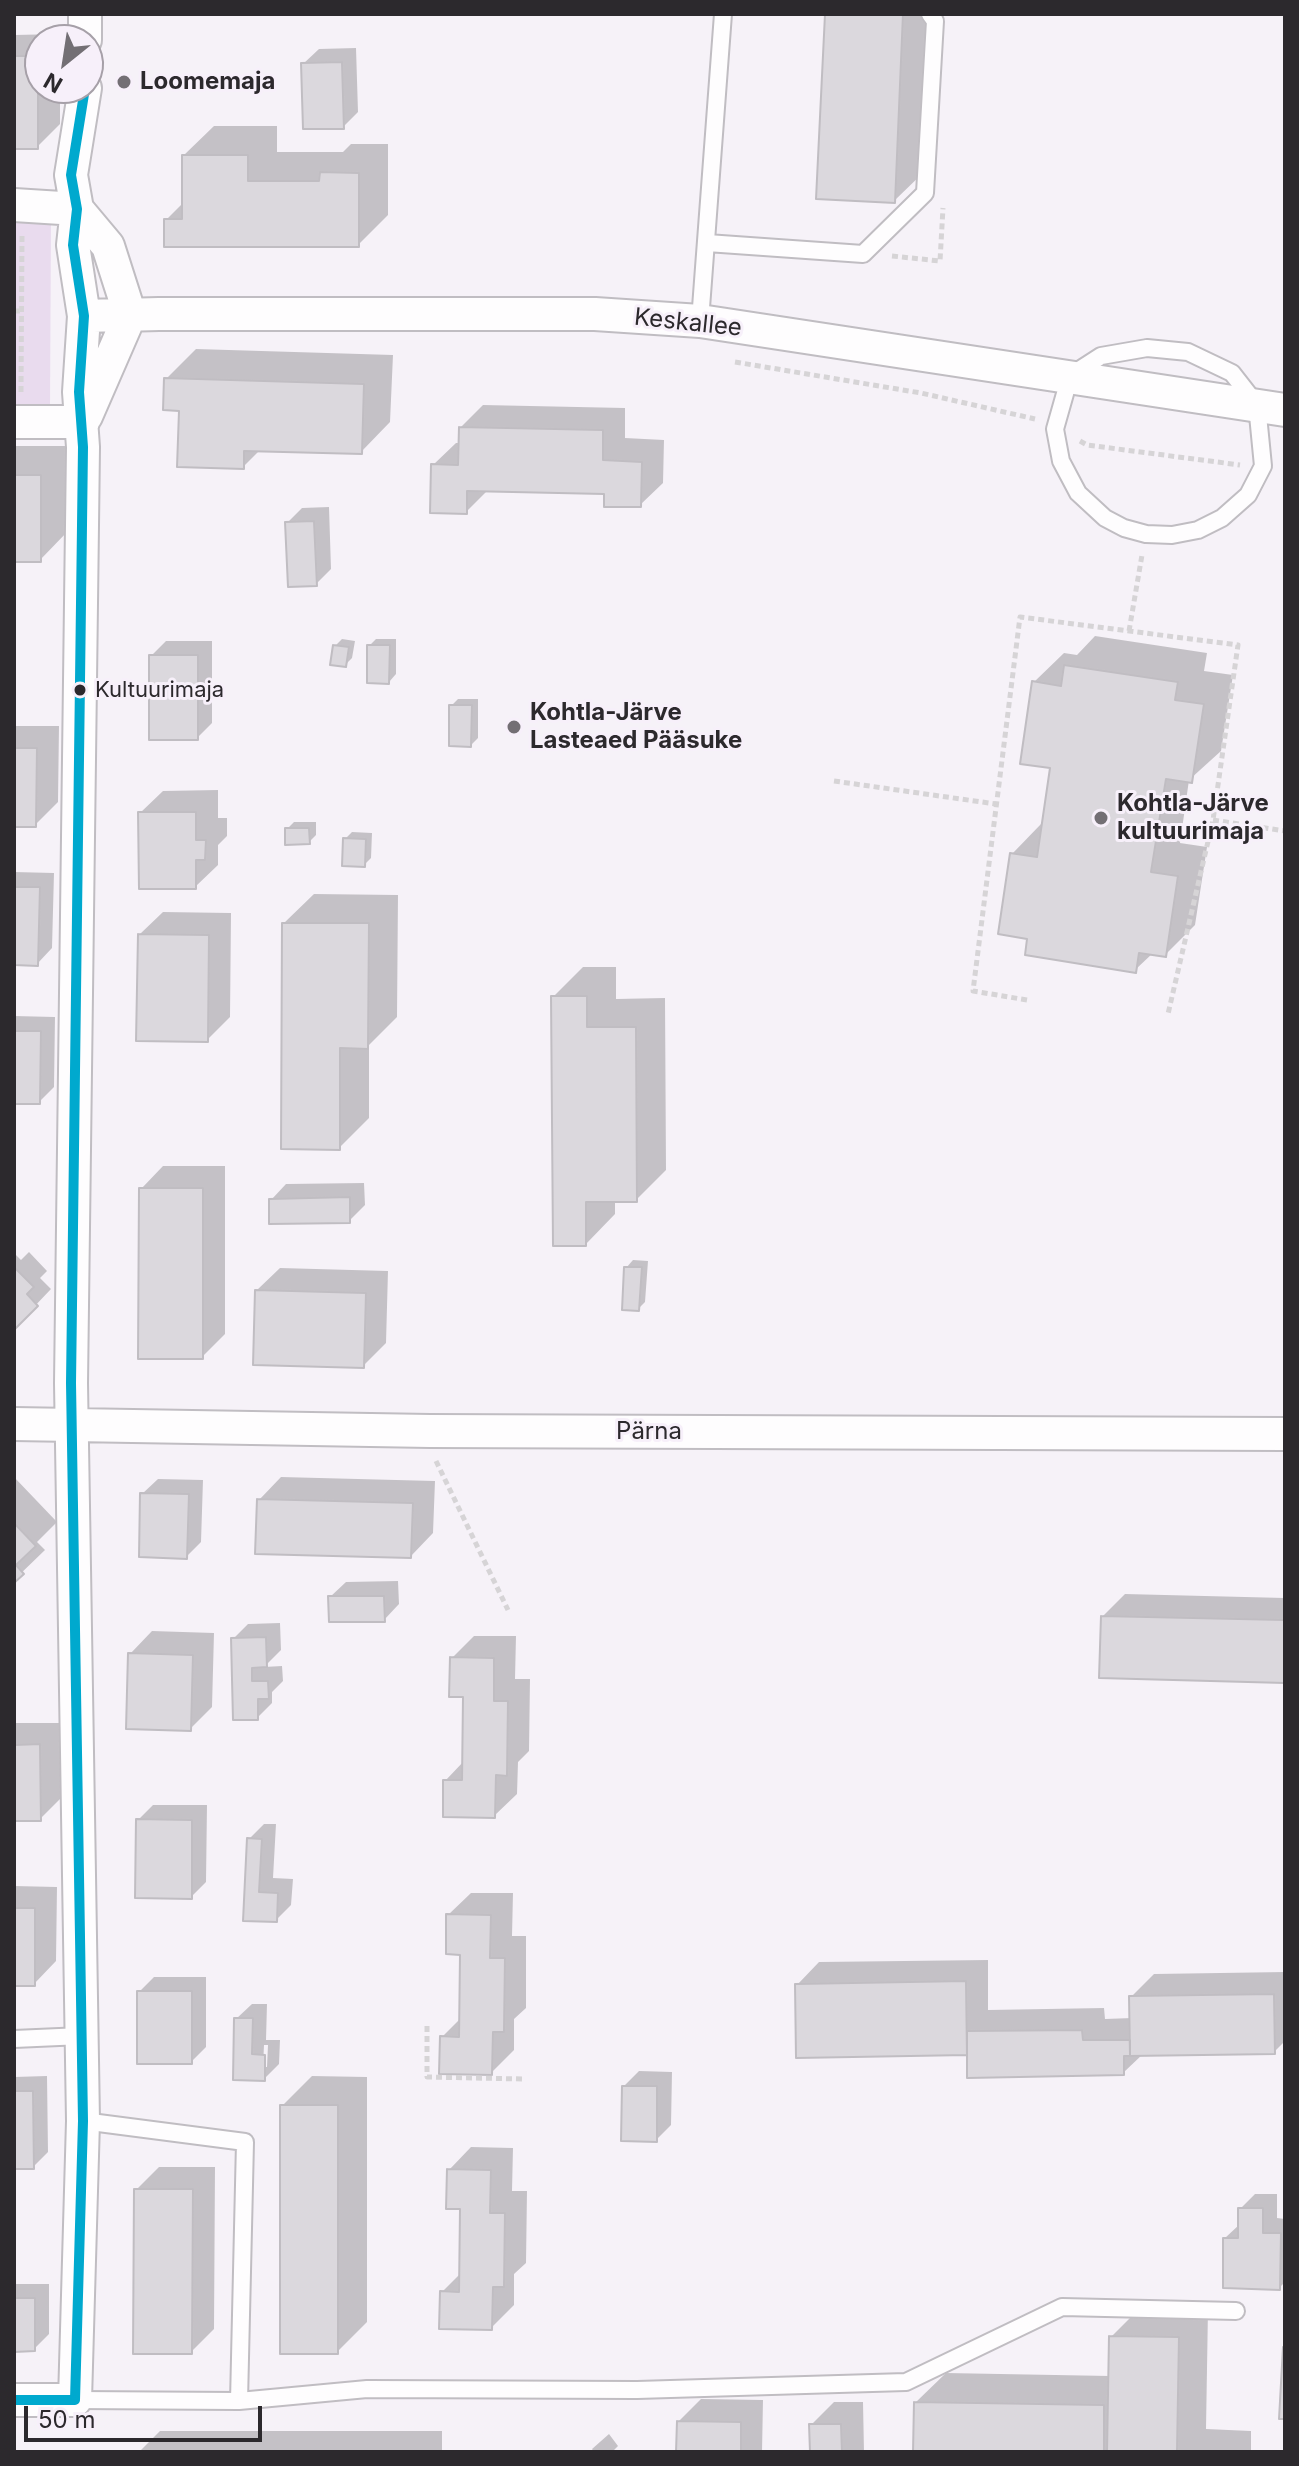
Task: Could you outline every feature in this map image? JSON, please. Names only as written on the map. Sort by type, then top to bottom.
[{"type":"street","points":[[14,2400],[75,2400],[83,2121],[71,1383],[83,422],[79,392],[84,316],[73,245],[77,209],[71,175],[82,104]]},
{"type":"street","points":[[18,212],[77,209]]},
{"type":"street","points":[[77,209],[108,246],[130,315],[83,422]]},
{"type":"street","name":"Keskallee","points":[[84,316],[595,314],[700,321],[1271,408]]},
{"type":"street","points":[[17,414],[83,422]]},
{"type":"street","name":"Pärna","points":[[14,1424],[430,1431],[1285,1434]]},
{"type":"lane","points":[[700,321],[723,14]]},
{"type":"lane","points":[[707,243],[863,254],[925,193],[935,21],[930,14]]},
{"type":"lane","points":[[1147,348],[1188,352],[1232,373],[1271,408],[1263,466],[1248,495],[1222,518],[1198,530],[1172,535],[1146,534],[1124,528],[1105,518],[1078,493],[1061,461],[1055,429],[1070,376],[1101,356],[1147,348]]},
{"type":"lane","points":[[14,2039],[82,2036]]},
{"type":"lane","points":[[83,2121],[245,2142],[239,2401]]},
{"type":"lane","points":[[75,2400],[239,2401],[367,2389],[637,2390],[906,2382],[1062,2307],[1236,2311]]},
{"type":"path","points":[[17,414],[23,311],[18,212]]},
{"type":"path","points":[[14,311],[23,311]]},
{"type":"path","points":[[726,360],[921,393],[1037,420],[1087,445],[1263,466]]},
{"type":"path","points":[[1129,631],[1146,534]]},
{"type":"path","points":[[1027,1000],[973,991],[1020,617],[1238,645],[1213,820],[1168,1014]]},
{"type":"path","points":[[834,781],[996,804]]},
{"type":"path","points":[[1213,820],[1285,831]]},
{"type":"path","points":[[434,1456],[508,1610]]},
{"type":"path","points":[[427,2026],[427,2077],[522,2079]]},
{"type":"shaded area","points":[[14,220],[51,220],[50,406],[14,405]]},
{"type":"building","points":[[825,14],[903,14],[895,203],[816,199]]},
{"type":"building","points":[[14,56],[24,56],[24,104],[38,104],[38,149],[14,149]]},
{"type":"building","points":[[342,62],[344,129],[303,129],[301,63]]},
{"type":"building","points":[[182,155],[248,155],[248,181],[319,181],[320,172],[359,173],[359,247],[164,247],[164,219],[182,219]]},
{"type":"building","points":[[164,378],[364,384],[362,454],[244,451],[244,469],[177,467],[179,411],[163,410]]},
{"type":"building","points":[[459,427],[603,430],[603,460],[642,462],[641,507],[604,507],[604,494],[467,491],[467,514],[430,513],[431,464],[458,465]]},
{"type":"building","points":[[14,475],[41,475],[41,562],[14,562]]},
{"type":"building","points":[[314,521],[317,586],[288,587],[285,522]]},
{"type":"building","points":[[333,645],[349,647],[346,667],[330,665]]},
{"type":"building","points":[[367,645],[390,645],[389,684],[367,683]]},
{"type":"building","points":[[149,655],[198,655],[198,740],[149,740]]},
{"type":"building","name":"Kohtla-Järve kultuurimaja","points":[[1064,665],[1178,682],[1175,700],[1204,704],[1192,783],[1166,779],[1151,872],[1178,876],[1166,957],[1139,953],[1136,973],[1025,955],[1027,939],[998,934],[1010,853],[1037,857],[1050,768],[1020,764],[1032,681],[1061,686]]},
{"type":"building","points":[[449,705],[472,705],[471,747],[449,746]]},
{"type":"building","points":[[14,748],[37,748],[36,827],[14,827]]},
{"type":"building","points":[[138,812],[196,812],[196,840],[206,840],[205,860],[196,860],[196,889],[139,889]]},
{"type":"building","points":[[285,828],[309,828],[310,844],[285,845]]},
{"type":"building","points":[[343,838],[366,839],[365,867],[342,866]]},
{"type":"building","points":[[14,887],[40,887],[38,966],[14,965]]},
{"type":"building","points":[[282,923],[369,923],[368,1049],[340,1048],[340,1150],[281,1149]]},
{"type":"building","points":[[138,934],[209,935],[208,1042],[136,1041]]},
{"type":"building","points":[[551,996],[587,996],[587,1027],[636,1027],[637,1202],[586,1202],[586,1246],[553,1246]]},
{"type":"building","points":[[14,1031],[41,1031],[40,1104],[14,1104]]},
{"type":"building","points":[[139,1188],[203,1188],[203,1359],[138,1359]]},
{"type":"building","points":[[350,1197],[350,1223],[269,1224],[269,1199]]},
{"type":"building","points":[[14,1267],[34,1287],[27,1294],[38,1306],[14,1330]]},
{"type":"building","points":[[624,1267],[642,1267],[639,1311],[622,1310]]},
{"type":"building","points":[[255,1290],[366,1293],[364,1368],[253,1365]]},
{"type":"building","points":[[140,1493],[189,1494],[187,1559],[139,1557]]},
{"type":"building","points":[[257,1499],[413,1503],[411,1558],[255,1554]]},
{"type":"building","points":[[14,1523],[36,1546],[16,1565],[24,1574],[14,1583]]},
{"type":"building","points":[[328,1596],[384,1596],[385,1622],[329,1622]]},
{"type":"building","points":[[1101,1616],[1285,1620],[1285,1683],[1099,1678]]},
{"type":"building","points":[[266,1637],[267,1667],[252,1668],[252,1681],[268,1681],[269,1699],[258,1699],[258,1720],[233,1720],[231,1638]]},
{"type":"building","points":[[128,1653],[193,1655],[191,1731],[126,1729]]},
{"type":"building","points":[[450,1657],[494,1658],[494,1701],[508,1701],[507,1776],[496,1775],[495,1818],[443,1817],[443,1780],[462,1780],[463,1697],[449,1697]]},
{"type":"building","points":[[40,1744],[41,1821],[14,1821],[14,1745]]},
{"type":"building","points":[[136,1819],[192,1820],[192,1899],[135,1898]]},
{"type":"building","points":[[247,1838],[262,1839],[259,1892],[278,1893],[277,1922],[243,1921]]},
{"type":"building","points":[[14,1908],[35,1908],[35,1986],[14,1986]]},
{"type":"building","points":[[446,1914],[491,1915],[490,1958],[505,1958],[504,2032],[493,2032],[492,2075],[439,2074],[440,2036],[459,2037],[460,1955],[446,1954]]},
{"type":"building","points":[[966,1981],[967,2055],[796,2058],[795,1984]]},
{"type":"building","points":[[137,1991],[192,1991],[192,2064],[137,2064]]},
{"type":"building","points":[[1274,1994],[1275,2054],[1130,2056],[1129,1996]]},
{"type":"building","points":[[234,2018],[253,2018],[252,2054],[265,2055],[265,2081],[233,2080]]},
{"type":"building","points":[[1082,2030],[1083,2040],[1130,2040],[1130,2056],[1124,2056],[1124,2075],[967,2078],[967,2031]]},
{"type":"building","points":[[622,2086],[657,2086],[657,2142],[621,2141]]},
{"type":"building","points":[[14,2091],[33,2091],[34,2169],[14,2169]]},
{"type":"building","points":[[280,2105],[338,2105],[338,2354],[280,2354]]},
{"type":"building","points":[[447,2169],[491,2170],[490,2213],[505,2213],[504,2287],[493,2287],[492,2330],[439,2329],[440,2291],[459,2292],[460,2209],[446,2209]]},
{"type":"building","points":[[134,2189],[193,2189],[192,2354],[133,2354]]},
{"type":"building","points":[[1238,2208],[1263,2208],[1263,2233],[1281,2233],[1280,2290],[1223,2288],[1223,2238],[1238,2238]]},
{"type":"building","points":[[14,2298],[35,2298],[35,2351],[14,2352]]},
{"type":"building","points":[[1109,2336],[1179,2337],[1177,2452],[1107,2452]]},
{"type":"building","points":[[1283,2347],[1285,2419],[1279,2419]]},
{"type":"building","points":[[914,2402],[1104,2405],[1104,2452],[913,2452]]},
{"type":"building","points":[[677,2421],[741,2422],[741,2452],[676,2452]]},
{"type":"building","points":[[809,2424],[841,2424],[842,2452],[810,2452]]},
{"type":"transit line","points":[[14,2400],[75,2400],[83,2121],[71,1383],[83,447],[79,392],[84,316],[73,245],[77,209],[71,175],[82,104]]},
{"type":"place","name":"Loomemaja","points":[[124,82]]},
{"type":"place","name":"Kultuurimaja","points":[[80,690]]},
{"type":"place","name":"Kohtla-Järve Lasteaed Pääsuke","points":[[514,727]]},
{"type":"place","name":"Kohtla-Järve kultuurimaja","points":[[1101,818]]}]
